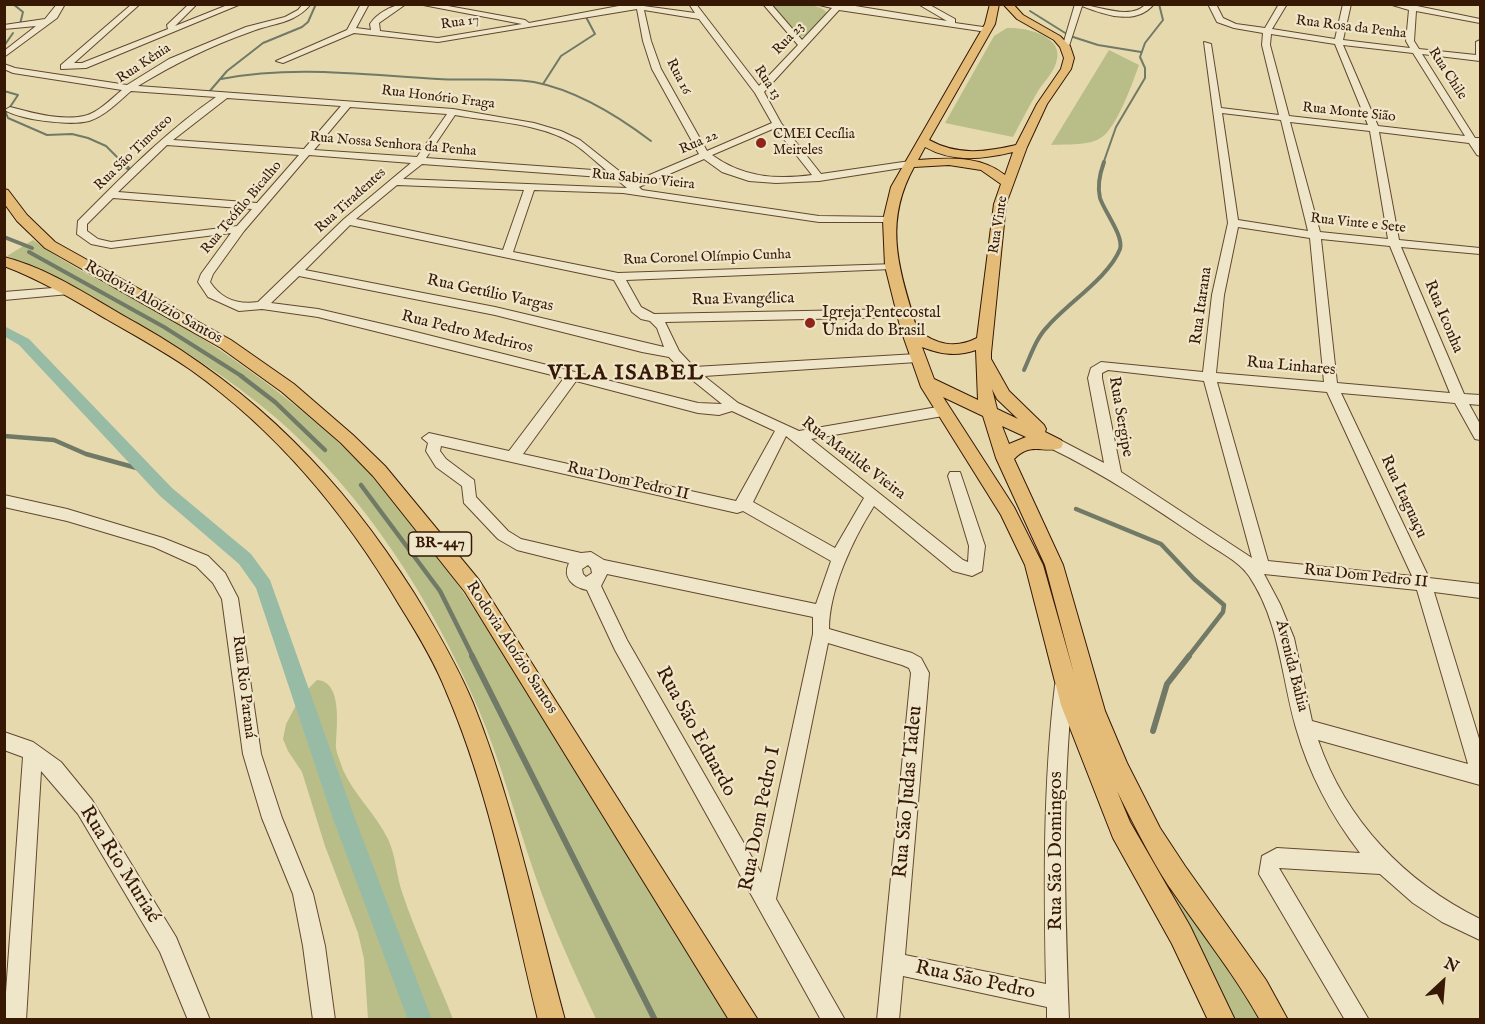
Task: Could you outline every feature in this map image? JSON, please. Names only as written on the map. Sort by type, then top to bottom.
[{"type":"main road","points":[[995,4],[987,30],[897,187],[889,220],[892,267],[908,330],[927,382],[1008,512],[1027,547],[1040,583],[1064,682],[1084,742],[1121,830],[1181,935],[1222,1020]]},
{"type":"main road","points":[[1007,4],[1020,17],[1042,29],[1065,46]]},
{"type":"main road","points":[[987,30],[1006,25],[1042,29]]},
{"type":"main road","name":"Rua Vinte","points":[[1065,46],[1069,58],[1066,69],[1042,104],[1021,147],[1006,183],[999,212],[982,381],[988,412],[1005,458],[1054,565],[1092,703],[1119,771],[1148,828],[1176,875],[1257,989],[1275,1020]]},
{"type":"main road","points":[[924,142],[940,150],[960,155],[990,154],[1021,147]]},
{"type":"main road","points":[[910,164],[973,163],[991,169],[1006,183]]},
{"type":"main road","name":"Rodovia Aloízio Santos","points":[[4,194],[22,218],[50,245],[234,350],[288,388],[347,439],[379,471],[472,586],[746,1020]]},
{"type":"main road","name":"Rodovia Aloízio Santos","points":[[4,261],[65,291],[205,372],[242,400],[306,461],[351,513],[386,564],[426,630],[463,705],[495,808],[552,1020]]},
{"type":"main road","points":[[908,330],[920,342],[938,349],[958,351],[984,347],[990,374],[1004,395],[1027,420],[1055,444]]},
{"type":"main road","points":[[927,382],[1055,444]]},
{"type":"main road","points":[[1005,458],[1013,448],[1025,443],[1055,444]]},
{"type":"main road","points":[[534,953],[565,1020]]},
{"type":"street","points":[[4,56],[54,16],[61,4]]},
{"type":"street","points":[[48,75],[70,65],[136,4]]},
{"type":"street","points":[[166,32],[194,4]]},
{"type":"street","points":[[70,65],[83,66],[238,4]]},
{"type":"street","name":"Rua Kênia","points":[[10,110],[49,119],[86,119],[102,111],[129,88],[189,52],[249,29],[294,16],[308,4]]},
{"type":"street","points":[[280,61],[354,30],[365,4]]},
{"type":"street","points":[[376,32],[374,24],[376,21],[403,4]]},
{"type":"street","points":[[422,4],[537,24]]},
{"type":"street","points":[[624,4],[703,17]]},
{"type":"street","name":"Rua 13","points":[[692,4],[759,92],[777,124],[819,178]]},
{"type":"street","points":[[766,4],[802,45]]},
{"type":"street","points":[[818,4],[987,30]]},
{"type":"street","points":[[904,18],[919,4],[965,28]]},
{"type":"street","points":[[1065,46],[1081,4],[1121,15],[1144,11],[1151,4]]},
{"type":"street","name":"Rua Rosa da Penha","points":[[1212,4],[1220,20],[1234,26],[1338,42],[1480,58]]},
{"type":"street","points":[[1267,31],[1283,4]]},
{"type":"street","points":[[1347,4],[1338,42],[1374,128],[1394,243]]},
{"type":"street","points":[[1392,4],[1412,6],[1480,21]]},
{"type":"street","name":"Rua 23","points":[[759,92],[839,6]]},
{"type":"street","name":"Rua Chile","points":[[1412,6],[1410,41],[1477,141],[1480,153]]},
{"type":"street","name":"Rua 17","points":[[354,30],[438,40],[639,7]]},
{"type":"street","name":"Rua 16","points":[[639,7],[650,53],[705,155]]},
{"type":"street","points":[[4,28],[32,25],[54,16]]},
{"type":"street","points":[[4,28],[23,33],[21,42]]},
{"type":"street","name":"Rua Itaguaçu","points":[[1267,31],[1266,45],[1283,119],[1315,235],[1331,386],[1423,583],[1480,771]]},
{"type":"street","points":[[1480,42],[1480,58]]},
{"type":"street","name":"Rua Itarana","points":[[1207,44],[1233,223],[1218,295],[1209,377],[1257,567]]},
{"type":"street","name":"Rua Honório Fraga","points":[[4,66],[13,70],[129,88],[453,112],[534,126],[578,142],[635,189]]},
{"type":"street","points":[[80,81],[83,66]]},
{"type":"street","name":"Rua São Timoteo","points":[[224,96],[165,142],[82,223],[81,232],[88,239],[100,244],[111,245],[240,229]]},
{"type":"street","name":"Rua Teófilo Bicalho","points":[[262,305],[243,308],[212,294],[204,282],[207,274],[240,229],[349,103]]},
{"type":"street","name":"Rua Monte Sião","points":[[1216,110],[1477,141]]},
{"type":"street","name":"Rua Tiradentes","points":[[262,305],[348,221],[419,161],[453,112]]},
{"type":"street","name":"Rua 22","points":[[635,189],[777,124]]},
{"type":"street","name":"Rua Nossa Senhora da Penha","points":[[165,142],[619,175]]},
{"type":"street","points":[[705,155],[716,165],[740,175],[770,180],[797,181],[910,164]]},
{"type":"street","name":"Rua Sabino Vieira","points":[[393,182],[635,189],[819,219],[889,220]]},
{"type":"street","points":[[507,253],[530,187]]},
{"type":"street","points":[[110,195],[261,206]]},
{"type":"street","name":"Rua Coronel Olímpio Cunha","points":[[348,221],[618,277],[892,267]]},
{"type":"street","name":"Rua Vinte e Sete","points":[[1233,223],[1315,235],[1480,251]]},
{"type":"street","name":"Rua Iconha","points":[[1394,243],[1459,398],[1480,435]]},
{"type":"street","name":"Rua Getúlio Vargas","points":[[298,272],[505,313],[642,348],[673,353]]},
{"type":"street","name":"Rua Matilde Vieira","points":[[618,277],[636,309],[654,318],[666,331],[673,353],[691,372],[733,406],[798,436],[959,566],[972,569],[976,566],[977,546],[955,476]]},
{"type":"street","points":[[4,296],[65,291]]},
{"type":"street","name":"Rua Pedro Medriros","points":[[262,305],[318,314],[394,331],[698,408],[719,410],[733,406]]},
{"type":"street","name":"Rua Evangélica","points":[[654,318],[904,313]]},
{"type":"street","points":[[691,372],[917,358]]},
{"type":"street","name":"Rua Linhares","points":[[1100,367],[1106,365],[1209,377],[1480,400]]},
{"type":"street","name":"Rua Sergipe","points":[[1100,367],[1096,371],[1095,378],[1114,475]]},
{"type":"street","points":[[513,456],[572,377]]},
{"type":"street","points":[[798,436],[943,411]]},
{"type":"street","points":[[783,429],[744,504],[839,558]]},
{"type":"street","name":"Rua Dom Pedro II","points":[[583,560],[517,544],[503,535],[469,499],[469,484],[441,463],[433,451],[433,439],[631,482],[728,507],[744,504]]},
{"type":"street","name":"Avenida Bahia","points":[[1055,444],[1114,475],[1257,567],[1276,609],[1289,648],[1305,728],[1332,797],[1384,864],[1416,893],[1437,908],[1480,930]]},
{"type":"street","name":"Rua Dom Pedro I","points":[[834,1020],[765,901],[821,634],[821,612],[839,558],[859,517],[873,496]]},
{"type":"street","name":"Rua Rio Paraná","points":[[4,501],[68,515],[159,542],[202,561],[219,578],[230,598],[252,754],[272,818],[303,894],[314,946],[324,1020]]},
{"type":"street","points":[[596,574],[590,560],[583,560],[573,570],[573,576],[577,581],[584,583],[596,574],[821,612]]},
{"type":"street","name":"Rua Dom Pedro II","points":[[1257,567],[1423,583],[1480,591]]},
{"type":"street","name":"Rua São Eduardo","points":[[596,574],[621,645],[765,901]]},
{"type":"street","name":"Rua São Judas Tadeu","points":[[821,634],[906,658],[915,663],[920,673],[888,1020]]},
{"type":"street","name":"Rua São Domingos","points":[[1058,1009],[1055,814],[1059,723],[1064,682]]},
{"type":"street","points":[[1305,728],[1480,776]]},
{"type":"street","name":"Rua Rio Muriaé","points":[[4,741],[26,748],[54,769],[85,807],[168,945],[199,1020]]},
{"type":"street","points":[[15,1020],[33,753]]},
{"type":"street","points":[[1359,1020],[1269,874],[1269,863],[1276,858],[1384,864]]},
{"type":"street","name":"Rua São Pedro","points":[[893,963],[1058,1009]]},
{"type":"green space","points":[[769,5],[809,5],[823,9],[827,13],[807,35],[800,37]]},
{"type":"green space","points":[[1007,28],[1024,29],[1042,35],[1050,40],[1058,54],[1053,70],[1038,91],[1013,137],[945,123],[994,36]]},
{"type":"green space","points":[[1109,50],[1139,65],[1124,104],[1113,124],[1108,132],[1097,140],[1078,144],[1051,145]]},
{"type":"green space","points":[[33,240],[75,267],[173,320],[242,365],[328,433],[392,498],[449,572],[501,650],[730,1019],[596,1019],[542,893],[478,708],[439,627],[417,588],[367,515],[308,448],[275,417],[221,375],[183,350],[81,291],[7,256]]},
{"type":"green space","points":[[1050,590],[1055,590],[1106,763],[1124,805],[1146,843],[1265,1019],[1234,1019],[1118,806],[1086,725]]},
{"type":"green space","points":[[317,680],[326,683],[335,697],[336,748],[343,770],[388,839],[408,908],[453,1019],[368,1019],[364,959],[358,933],[325,846],[302,772],[283,739],[286,724],[301,696]]},
{"type":"waterway","points":[[13,4],[23,12],[20,24]]},
{"type":"waterway","points":[[209,92],[227,71],[263,43],[302,27],[308,22],[316,4]]},
{"type":"waterway","points":[[1103,164],[1116,127],[1145,78],[1145,68],[1140,57],[1145,43],[1163,20],[1159,4]]},
{"type":"waterway","points":[[1030,11],[1070,36],[1098,45],[1141,52]]},
{"type":"waterway","points":[[543,84],[561,56],[595,34],[586,17]]},
{"type":"waterway","points":[[4,46],[13,33]]},
{"type":"waterway","points":[[221,79],[303,72],[534,82],[565,91],[596,105],[651,141]]},
{"type":"waterway","points":[[4,91],[18,95],[6,113],[8,118],[47,135],[72,134],[88,138],[106,146],[128,168]]},
{"type":"waterway","points":[[1024,370],[1040,336],[1056,317],[1098,280],[1120,249],[1119,237],[1099,193],[1099,180],[1104,162]]},
{"type":"waterway","points":[[4,237],[32,248]]},
{"type":"waterway","points":[[29,252],[164,327],[243,377]]},
{"type":"waterway","points":[[4,330],[24,342],[166,492],[245,559],[264,585],[343,816],[420,1020]]},
{"type":"waterway","points":[[241,376],[275,402],[325,450]]},
{"type":"waterway","points":[[4,436],[54,440],[86,454],[144,470]]},
{"type":"waterway","points":[[361,485],[440,591],[473,657]]},
{"type":"waterway","points":[[1076,509],[1161,544],[1194,579],[1224,605],[1223,612],[1188,657]]},
{"type":"waterway","points":[[472,656],[655,1020]]},
{"type":"waterway","points":[[1153,731],[1167,684],[1189,656]]},
{"type":"place","name":"CMEI Cecília Meireles","points":[[761,143]]},
{"type":"place","name":"Igreja Pentecostal Unida do Brasil","points":[[810,323]]},
{"type":"district","name":"VILA ISABEL","points":[[626,374]]}]
